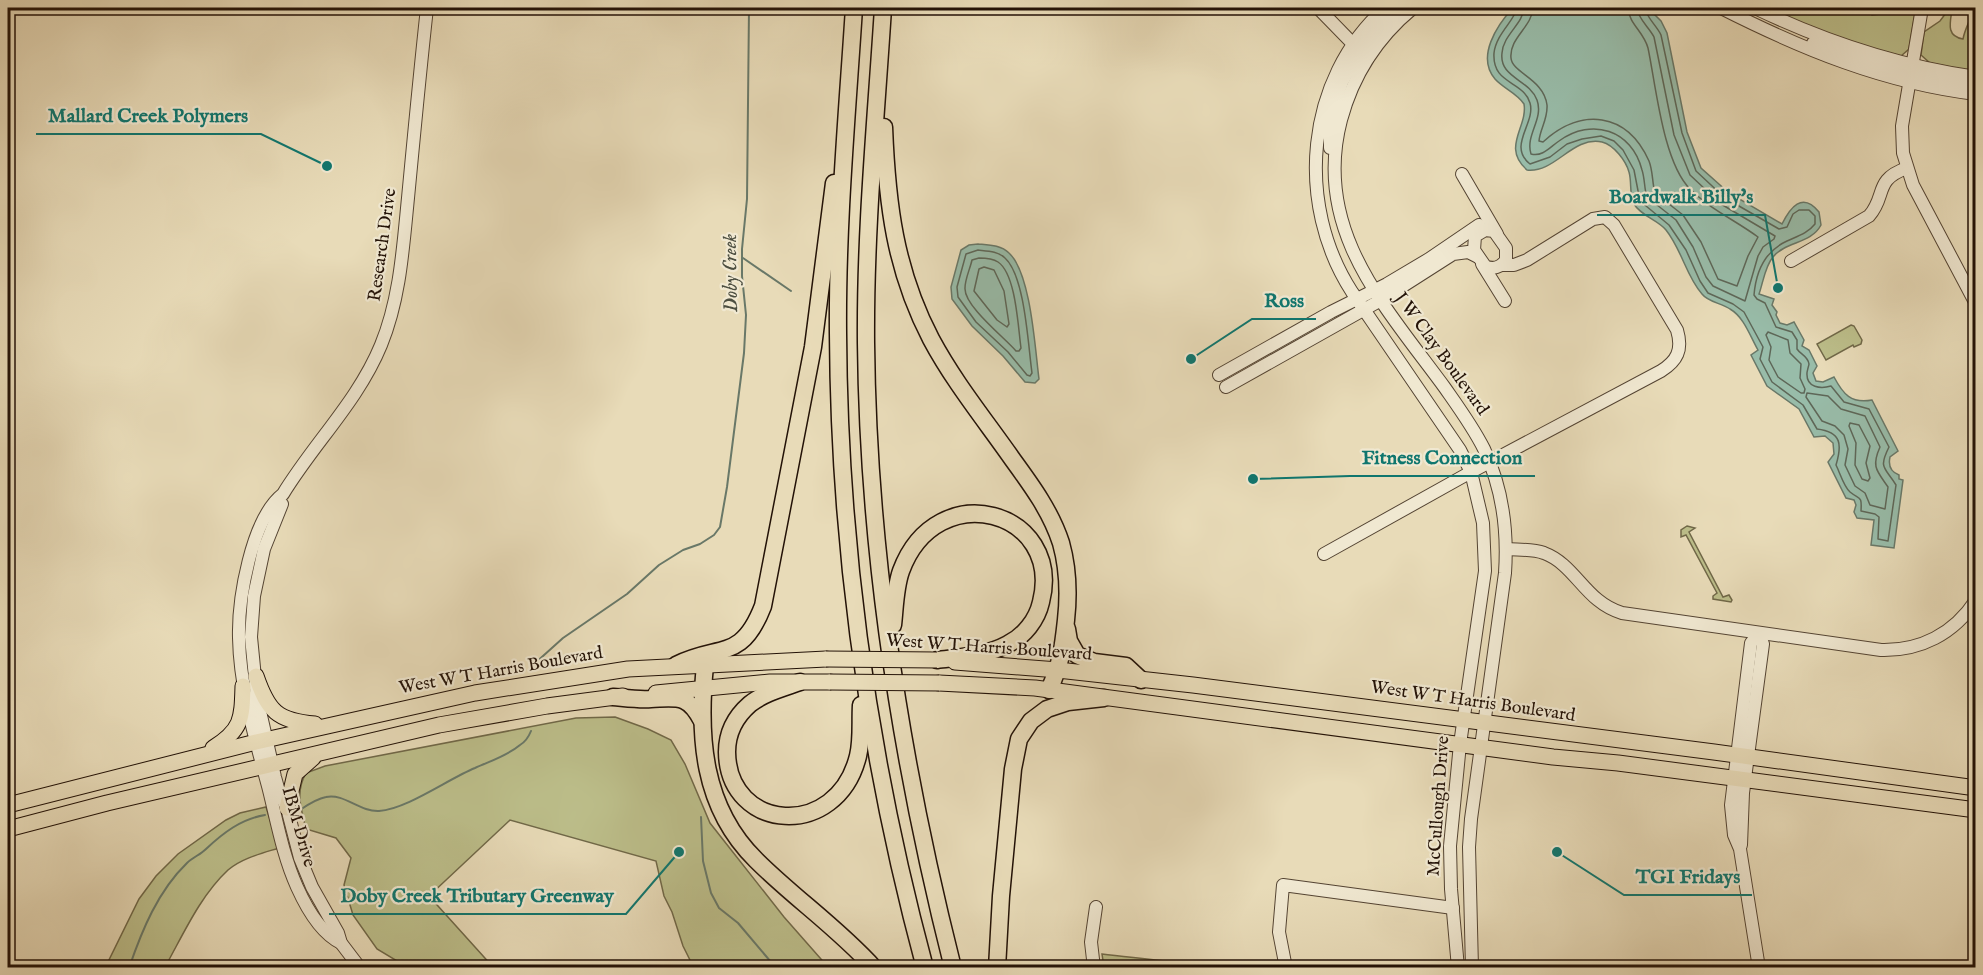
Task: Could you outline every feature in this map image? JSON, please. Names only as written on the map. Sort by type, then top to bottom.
[{"type":"highway","points":[[854,8],[838,331],[839,403],[849,554],[862,674],[896,851],[925,968]]},
{"type":"highway","points":[[883,8],[867,230],[866,344],[871,473],[876,540],[894,685],[925,851],[953,968]]},
{"type":"highway","points":[[882,33],[887,183],[894,239],[914,302],[946,365],[1030,484],[1052,522],[1060,542],[1067,577],[1066,616],[1062,657],[1048,690]]},
{"type":"highway","points":[[676,665],[695,655],[718,653],[736,646],[751,631],[763,606],[813,347],[826,232],[848,96]]},
{"type":"highway","points":[[891,650],[901,573],[907,557],[921,537],[939,522],[961,514],[985,514],[1005,520],[1028,539],[1041,564],[1044,587],[1040,608],[1019,636],[997,649],[937,660]]},
{"type":"highway","points":[[1066,616],[1069,641],[1077,655],[1094,662],[1126,666],[1141,680]]},
{"type":"highway","points":[[705,665],[703,723],[706,756],[713,794],[720,811],[754,859],[874,968]]},
{"type":"highway","points":[[800,682],[768,693],[749,705],[734,723],[727,746],[730,772],[741,793],[758,807],[787,817],[812,813],[823,807],[841,792],[848,780],[859,747],[862,674]]},
{"type":"highway","points":[[613,697],[649,699],[678,697],[694,706],[703,723]]},
{"type":"highway","points":[[997,968],[1013,769],[1019,739],[1031,722],[1047,709],[1068,702],[1104,698]]},
{"type":"main road","name":"West W T Harris Boulevard","points":[[8,805],[261,740],[433,701],[512,686],[628,669],[826,659],[937,660],[1058,670],[1464,719],[1976,788]]},
{"type":"main road","points":[[256,676],[268,704],[280,716],[300,723],[327,725]]},
{"type":"main road","name":"West W T Harris Boulevard","points":[[8,829],[448,723],[613,697],[770,682],[939,683],[1048,690],[1976,810]]},
{"type":"main road","points":[[202,755],[230,737],[236,730],[241,716],[243,686]]},
{"type":"main road","points":[[287,808],[294,774],[315,756]]},
{"type":"street","name":"Research Drive","points":[[261,740],[243,686],[239,621],[245,575],[262,525],[274,503],[283,494],[358,390],[377,353],[389,322],[398,285],[427,8]]},
{"type":"street","points":[[1318,8],[1368,58]]},
{"type":"street","name":"J W Clay Boulevard","points":[[1385,8],[1353,44],[1336,74],[1322,115],[1316,146],[1315,177],[1320,212],[1328,243],[1340,272],[1452,437],[1470,472],[1483,523],[1485,571],[1464,719]]},
{"type":"street","points":[[1368,58],[1364,51],[1366,43],[1399,8]]},
{"type":"street","name":"J W Clay Boulevard","points":[[1413,8],[1390,29],[1368,58],[1347,98],[1339,126],[1335,161],[1336,195],[1345,235],[1361,271],[1467,420],[1490,462],[1497,483],[1503,508],[1506,549],[1481,747]]},
{"type":"street","points":[[1721,8],[1827,57],[1876,74],[1976,94]]},
{"type":"street","points":[[1755,8],[1827,39],[1912,64],[1976,77]]},
{"type":"street","points":[[1922,8],[1902,134],[1907,168],[1919,197],[1976,304]]},
{"type":"street","points":[[1757,26],[1896,70],[1908,69],[1912,64]]},
{"type":"street","points":[[1335,161],[1330,146],[1330,123],[1340,88],[1356,58],[1353,44]]},
{"type":"street","points":[[1909,82],[1920,76],[1976,85]]},
{"type":"street","points":[[1791,261],[1869,216],[1887,179],[1907,168]]},
{"type":"street","points":[[1506,248],[1507,256],[1501,266],[1498,281],[1503,297],[1473,245],[1480,214],[1460,175],[1512,255],[1520,258],[1535,254]]},
{"type":"street","points":[[1219,375],[1378,295],[1453,254],[1468,252],[1489,268],[1522,263],[1593,219],[1605,217],[1610,220],[1677,330],[1680,350],[1676,359],[1661,371],[1470,472],[1324,554]]},
{"type":"street","points":[[1378,295],[1429,259],[1477,231],[1494,231],[1497,234]]},
{"type":"street","points":[[1226,387],[1360,304]]},
{"type":"street","name":"Research Drive","points":[[261,740],[251,637],[254,597],[264,549],[281,506],[283,494]]},
{"type":"street","points":[[1506,549],[1533,551],[1552,557],[1565,567],[1596,600],[1618,612],[1881,650],[1907,648],[1944,634],[1962,619],[1976,600]]},
{"type":"street","points":[[1759,633],[1763,644],[1739,778],[1731,805],[1732,822],[1740,849],[1759,968]]},
{"type":"street","name":"McCullough Drive","points":[[1458,968],[1450,846],[1464,719]]},
{"type":"street","name":"IBM Drive","points":[[261,740],[283,847],[296,885],[321,926],[332,938],[341,943]]},
{"type":"street","name":"McCullough Drive","points":[[1472,968],[1469,847],[1481,747]]},
{"type":"street","name":"IBM Drive","points":[[268,766],[287,808],[294,843],[306,875],[335,927],[341,943],[360,968]]},
{"type":"street","points":[[1286,968],[1279,932],[1283,885],[1453,908]]},
{"type":"street","points":[[1094,968],[1091,942],[1096,907]]},
{"type":"street","points":[[8,963],[11,968]]},
{"type":"shaded area","points":[[1765,8],[1871,8],[1872,15],[1889,13],[1888,8],[1916,8],[1909,49],[1901,56],[1852,43]]},
{"type":"shaded area","points":[[1949,9],[1952,10],[1950,28],[1954,35],[1963,39],[1972,12],[1975,12],[1975,72],[1930,63],[1921,55],[1924,32],[1940,21]]},
{"type":"shaded area","points":[[1851,325],[1854,326],[1862,340],[1861,344],[1854,347],[1853,345],[1826,360],[1817,344]]},
{"type":"shaded area","points":[[1687,526],[1695,528],[1689,532],[1723,597],[1729,595],[1731,602],[1713,599],[1717,593],[1686,535],[1681,537],[1681,530]]},
{"type":"shaded area","points":[[615,717],[671,740],[685,764],[710,823],[784,917],[828,967],[697,967],[691,962],[683,946],[664,896],[656,861],[510,820],[429,896],[493,967],[407,967],[377,949],[353,915],[344,885],[351,858],[336,838],[306,829],[300,794],[306,773],[325,766],[576,718]]},
{"type":"shaded area","points":[[266,807],[279,848],[240,862],[218,880],[193,916],[165,967],[105,968],[139,899],[156,876],[178,854],[226,820],[240,813]]},
{"type":"shaded area","points":[[1102,954],[1188,963],[1231,966],[1274,965],[1275,967],[1104,967]]},
{"type":"water","points":[[1513,8],[1648,8],[1661,21],[1667,33],[1687,132],[1701,168],[1729,193],[1782,224],[1789,212],[1802,202],[1813,206],[1819,212],[1821,225],[1817,231],[1778,252],[1770,261],[1759,294],[1774,299],[1772,305],[1780,323],[1787,325],[1794,322],[1804,340],[1802,346],[1809,350],[1817,366],[1813,373],[1816,381],[1823,382],[1834,377],[1844,393],[1853,399],[1872,400],[1898,451],[1890,457],[1889,463],[1894,472],[1899,475],[1899,479],[1903,480],[1894,548],[1871,545],[1874,520],[1857,518],[1854,512],[1856,505],[1854,500],[1846,498],[1828,462],[1834,454],[1833,443],[1825,436],[1814,437],[1799,409],[1767,386],[1751,355],[1758,350],[1743,322],[1735,312],[1702,294],[1666,230],[1634,204],[1630,176],[1622,158],[1615,150],[1602,142],[1591,142],[1582,144],[1547,166],[1537,169],[1527,170],[1520,162],[1516,153],[1516,145],[1524,104],[1495,79],[1488,61],[1488,51],[1495,32]]},
{"type":"water","points":[[978,244],[1006,250],[1016,263],[1022,277],[1031,312],[1036,349],[1039,379],[1035,383],[1025,382],[1003,356],[972,326],[952,299],[951,287],[961,250],[969,245]]},
{"type":"waterway","name":"Doby Creek","points":[[533,665],[563,638],[627,594],[659,565],[683,550],[700,544],[714,535],[720,527],[744,353],[746,315],[742,249],[747,199],[749,8]]},
{"type":"waterway","points":[[743,258],[791,291]]},
{"type":"waterway","points":[[297,812],[318,799],[333,796],[372,811],[402,805],[510,752],[524,742],[531,731]]},
{"type":"waterway","points":[[129,968],[152,912],[177,874],[189,861],[233,828],[265,815]]},
{"type":"waterway","name":"Doby Creek","points":[[701,817],[703,861],[711,893],[719,908],[738,923],[776,968]]},
{"type":"place","name":"Mallard Creek Polymers","points":[[327,166]]},
{"type":"place","name":"Boardwalk Billy's","points":[[1778,288]]},
{"type":"place","name":"Ross","points":[[1191,359]]},
{"type":"place","name":"Fitness Connection","points":[[1253,479]]},
{"type":"place","name":"Doby Creek Tributary Greenway","points":[[679,852]]},
{"type":"place","name":"TGI Fridays","points":[[1557,852]]}]
